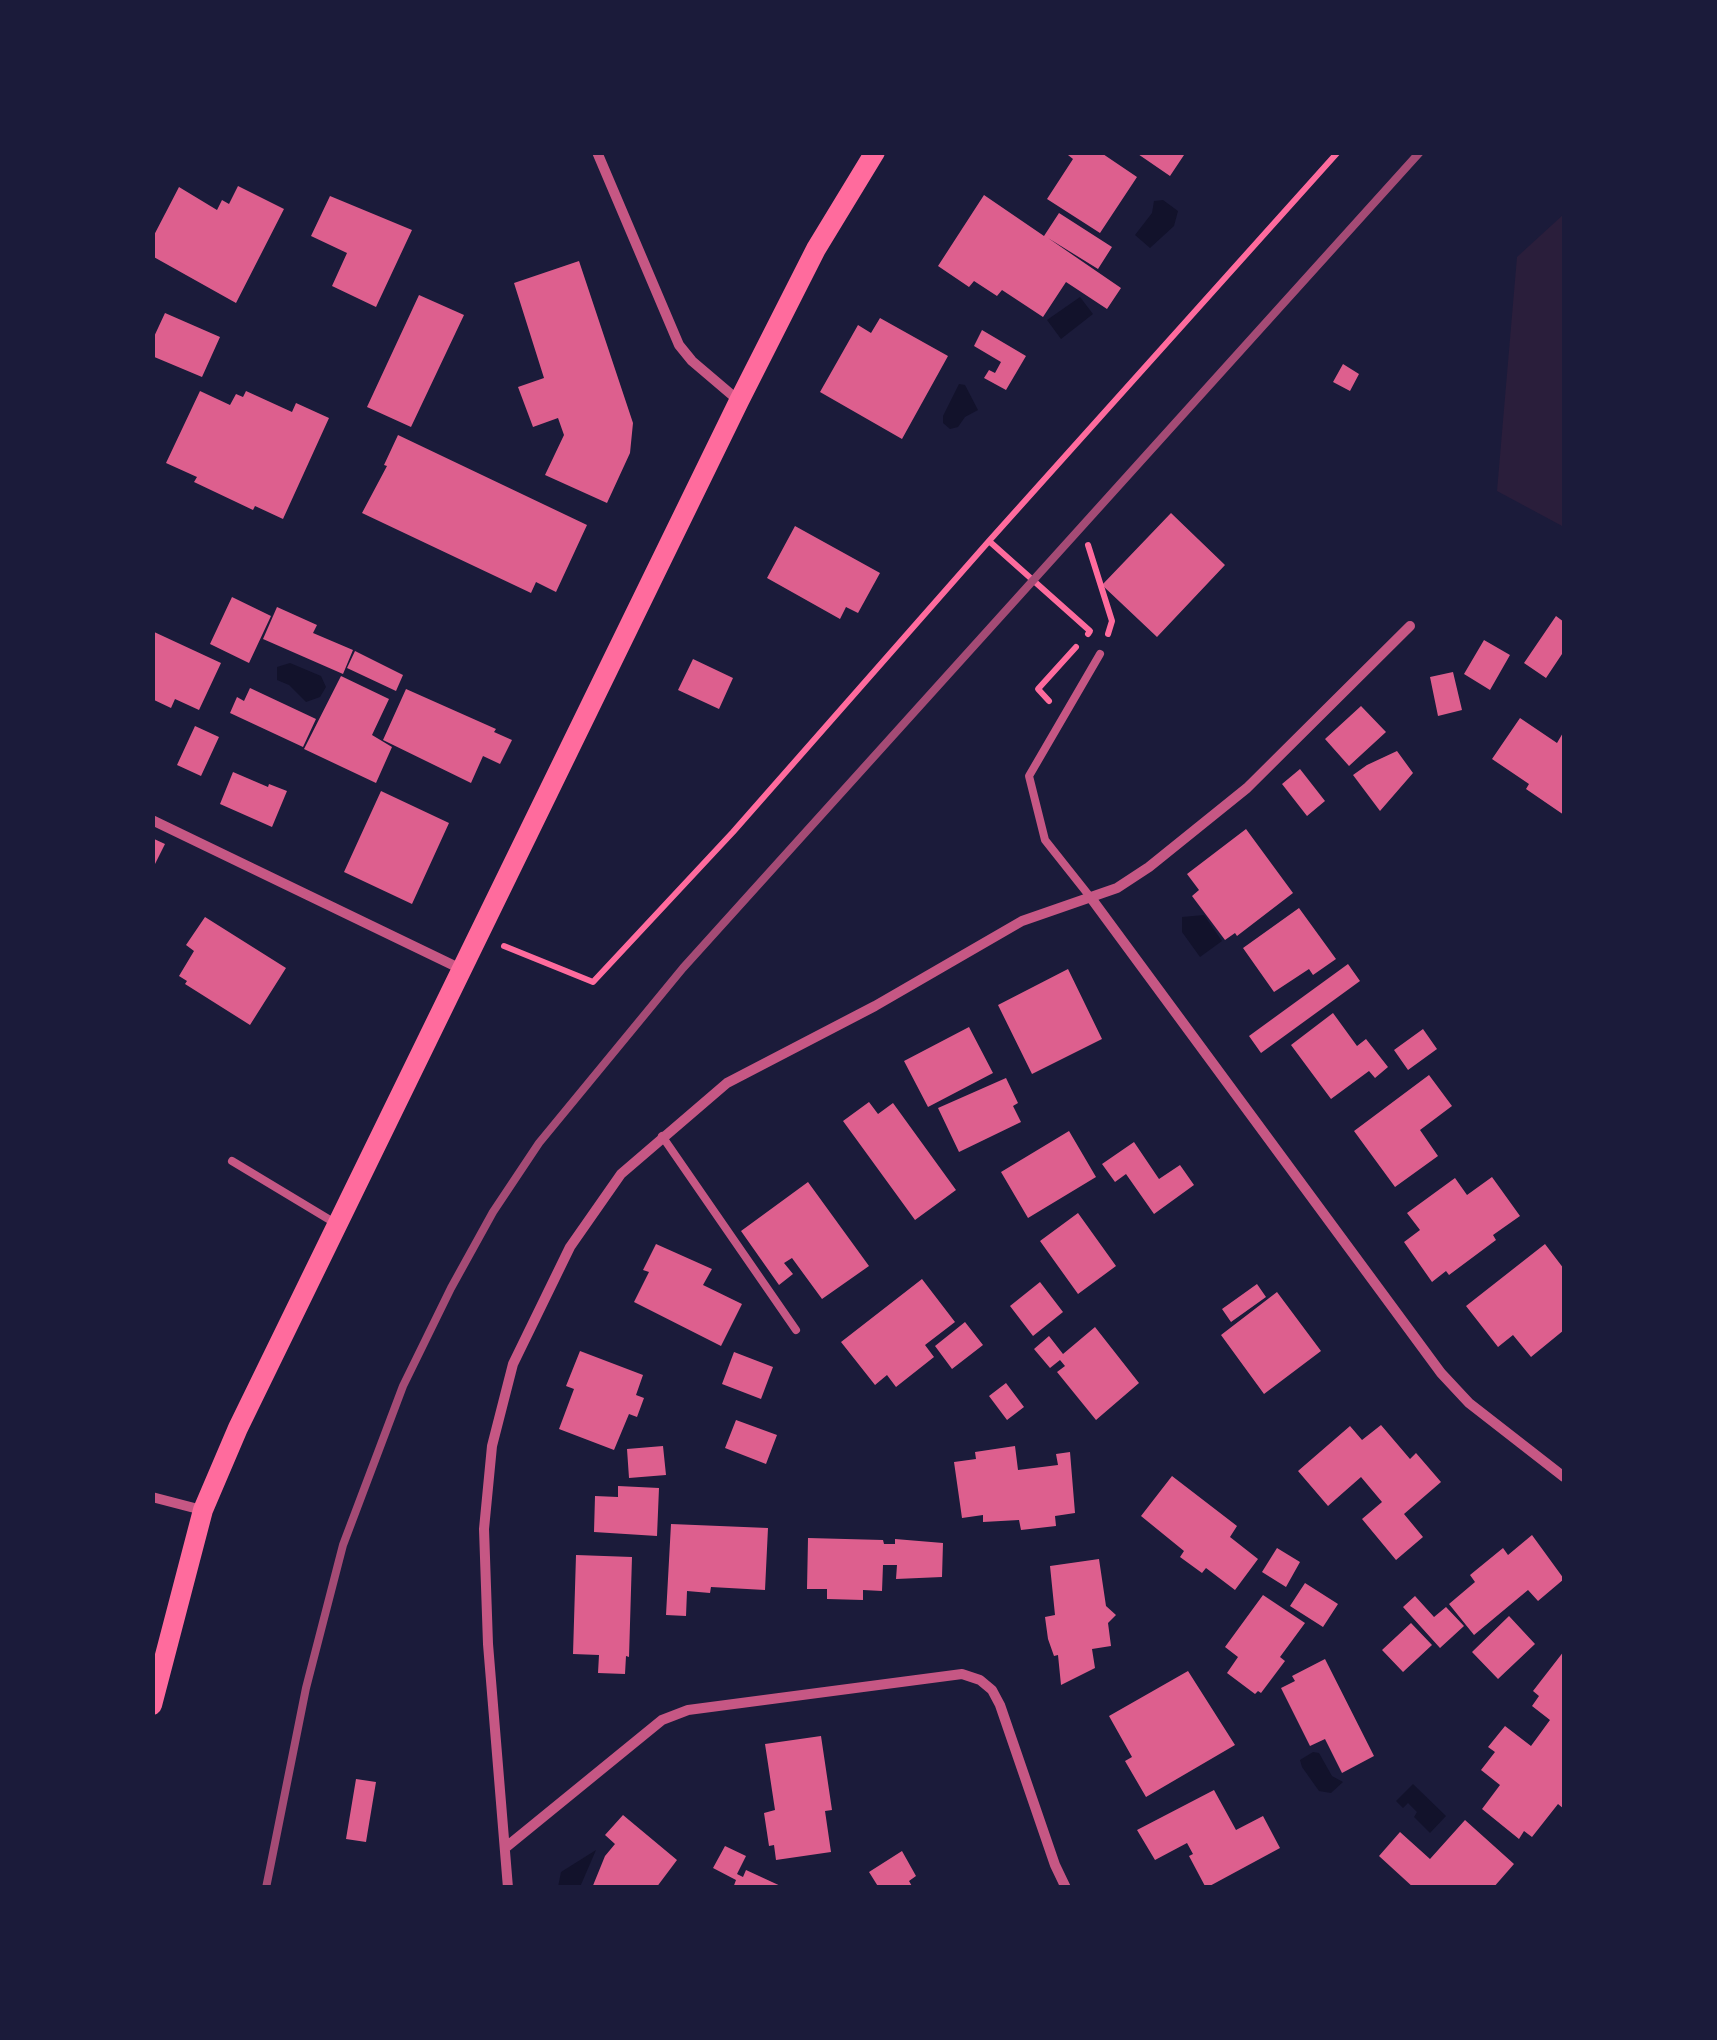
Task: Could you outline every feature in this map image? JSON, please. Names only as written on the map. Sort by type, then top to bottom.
[{"type":"main road","points":[[152,1705],[204,1510],[238,1428],[738,400],[816,249],[875,152]]},
{"type":"street","points":[[597,152],[679,345],[738,400]]},
{"type":"street","points":[[508,1888],[487,1624],[484,1530],[492,1446],[513,1364],[570,1248],[621,1174],[727,1083],[876,1006],[1022,921],[1117,888],[1150,867],[1247,788],[1410,626]]},
{"type":"street","points":[[152,820],[462,969]]},
{"type":"street","points":[[1091,898],[1441,1373],[1469,1402],[1564,1477]]},
{"type":"street","points":[[152,1497],[204,1510]]},
{"type":"street","points":[[505,1848],[662,1720],[688,1710],[962,1674],[980,1680],[992,1690],[1000,1705],[1066,1888]]},
{"type":"lane","points":[[1091,898],[1046,840],[1029,776],[1100,654]]},
{"type":"lane","points":[[662,1136],[796,1330]]},
{"type":"lane","points":[[232,1162],[338,1225]]},
{"type":"path","points":[[480,935],[593,982],[733,832],[1338,152]]},
{"type":"path","points":[[989,541],[1090,632],[1038,689]]},
{"type":"path","points":[[1088,545],[1112,622],[1100,654]]},
{"type":"shaded area","points":[[1163,200],[1178,211],[1174,226],[1150,248],[1135,235],[1152,213],[1154,201]]},
{"type":"shaded area","points":[[1564,214],[1564,527],[1497,491],[1517,257]]},
{"type":"shaded area","points":[[1080,297],[1093,314],[1061,339],[1047,320]]},
{"type":"shaded area","points":[[959,384],[965,385],[978,410],[950,429],[943,423],[943,416]]},
{"type":"shaded area","points":[[290,663],[321,676],[326,687],[320,697],[306,702],[289,685],[277,680],[277,667]]},
{"type":"shaded area","points":[[1204,915],[1222,941],[1200,957],[1182,932],[1182,917]]},
{"type":"shaded area","points":[[1313,1752],[1319,1753],[1332,1776],[1343,1782],[1331,1793],[1319,1791],[1302,1767],[1300,1760]]},
{"type":"shaded area","points":[[1413,1784],[1446,1816],[1430,1833],[1414,1817],[1417,1812],[1408,1803],[1403,1808],[1396,1801]]},
{"type":"shaded area","points":[[596,1850],[580,1887],[558,1887],[561,1872]]},
{"type":"building","points":[[1100,152],[1137,177],[1100,233],[1047,199],[1073,159],[1068,155]]},
{"type":"building","points":[[1135,152],[1186,152],[1170,176]]},
{"type":"building","points":[[238,186],[284,209],[236,303],[152,256],[152,239],[179,187],[217,210],[222,200],[229,204]]},
{"type":"building","points":[[984,195],[1044,236],[1059,213],[1112,247],[1098,269],[1048,238],[1121,288],[1107,309],[1066,282],[1043,317],[1002,290],[997,296],[974,281],[969,287],[938,266]]},
{"type":"building","points":[[330,196],[412,230],[376,307],[332,286],[347,253],[311,236]]},
{"type":"building","points":[[579,261],[633,423],[630,453],[607,503],[545,475],[564,435],[558,418],[533,427],[518,387],[544,378],[514,283]]},
{"type":"building","points":[[419,295],[464,315],[411,427],[367,407]]},
{"type":"building","points":[[165,313],[220,337],[202,377],[152,356],[152,341]]},
{"type":"building","points":[[880,318],[948,356],[902,439],[820,392],[858,325],[871,333]]},
{"type":"building","points":[[982,330],[1026,356],[1006,390],[984,378],[989,370],[995,373],[1001,362],[974,346]]},
{"type":"building","points":[[1343,364],[1359,374],[1350,391],[1333,382]]},
{"type":"building","points":[[200,391],[230,405],[236,394],[243,397],[246,391],[292,412],[296,403],[329,418],[283,519],[255,506],[253,510],[194,482],[197,477],[166,463]]},
{"type":"building","points":[[398,435],[587,525],[556,592],[536,582],[531,593],[362,513],[387,466],[384,465]]},
{"type":"building","points":[[1171,513],[1225,565],[1157,637],[1102,585]]},
{"type":"building","points":[[795,526],[880,573],[858,613],[846,607],[840,619],[767,578]]},
{"type":"building","points":[[232,597],[271,616],[249,663],[210,644]]},
{"type":"building","points":[[277,607],[317,625],[313,633],[353,650],[343,674],[263,639]]},
{"type":"building","points":[[1556,616],[1564,622],[1564,651],[1546,678],[1524,663]]},
{"type":"building","points":[[152,631],[221,663],[199,710],[175,699],[171,708],[152,699]]},
{"type":"building","points":[[1484,640],[1510,655],[1490,690],[1464,674]]},
{"type":"building","points":[[355,651],[403,675],[396,691],[347,668]]},
{"type":"building","points":[[693,659],[733,678],[719,709],[678,690]]},
{"type":"building","points":[[1453,672],[1462,710],[1438,716],[1430,677]]},
{"type":"building","points":[[341,676],[389,699],[372,735],[392,747],[376,783],[304,749]]},
{"type":"building","points":[[250,688],[316,719],[303,747],[230,713],[237,697],[244,701]]},
{"type":"building","points":[[406,689],[512,740],[500,764],[483,756],[471,783],[383,740]]},
{"type":"building","points":[[1361,706],[1386,732],[1349,766],[1325,739]]},
{"type":"building","points":[[1520,718],[1557,743],[1564,731],[1564,815],[1492,759]]},
{"type":"building","points":[[195,726],[219,737],[201,776],[177,765]]},
{"type":"building","points":[[1397,751],[1413,773],[1380,811],[1353,775]]},
{"type":"building","points":[[1300,769],[1325,801],[1307,816],[1282,784]]},
{"type":"building","points":[[233,772],[287,791],[272,827],[220,804]]},
{"type":"building","points":[[381,791],[449,823],[412,904],[344,872]]},
{"type":"building","points":[[1246,829],[1293,893],[1237,936],[1235,933],[1225,940],[1192,896],[1199,890],[1187,874]]},
{"type":"building","points":[[152,838],[165,844],[152,870]]},
{"type":"building","points":[[1299,908],[1336,959],[1313,975],[1309,969],[1274,992],[1243,948]]},
{"type":"building","points":[[205,917],[286,968],[250,1025],[185,984],[187,981],[179,976],[194,951],[186,945]]},
{"type":"building","points":[[1348,964],[1360,981],[1261,1053],[1249,1036]]},
{"type":"building","points":[[1068,969],[1102,1039],[1032,1074],[998,1005]]},
{"type":"building","points":[[1333,1013],[1357,1046],[1366,1039],[1388,1067],[1375,1078],[1369,1071],[1331,1099],[1291,1045]]},
{"type":"building","points":[[969,1027],[993,1073],[928,1107],[904,1061]]},
{"type":"building","points":[[1423,1029],[1437,1049],[1408,1070],[1394,1050]]},
{"type":"building","points":[[1429,1075],[1452,1106],[1420,1130],[1438,1156],[1395,1187],[1354,1131]]},
{"type":"building","points":[[1006,1078],[1018,1103],[1013,1106],[1021,1122],[959,1152],[938,1108]]},
{"type":"building","points":[[869,1102],[878,1114],[893,1103],[956,1190],[915,1220],[843,1121]]},
{"type":"building","points":[[1069,1131],[1096,1177],[1028,1218],[1001,1172]]},
{"type":"building","points":[[1134,1142],[1159,1179],[1180,1165],[1194,1185],[1154,1214],[1126,1174],[1115,1182],[1102,1164]]},
{"type":"building","points":[[1492,1177],[1520,1216],[1493,1235],[1496,1240],[1449,1275],[1446,1271],[1432,1282],[1404,1242],[1420,1230],[1407,1213],[1455,1178],[1467,1195]]},
{"type":"building","points":[[808,1182],[869,1266],[822,1299],[792,1258],[784,1263],[793,1274],[779,1285],[741,1231]]},
{"type":"building","points":[[1078,1213],[1116,1266],[1078,1294],[1040,1241]]},
{"type":"building","points":[[656,1244],[712,1269],[703,1285],[742,1304],[721,1346],[634,1302],[649,1272],[643,1270]]},
{"type":"building","points":[[1545,1244],[1564,1269],[1564,1330],[1531,1357],[1513,1335],[1498,1347],[1466,1306]]},
{"type":"building","points":[[922,1279],[955,1322],[925,1345],[934,1357],[896,1387],[887,1375],[875,1385],[841,1342]]},
{"type":"building","points":[[1040,1282],[1063,1312],[1033,1336],[1010,1306]]},
{"type":"building","points":[[1257,1284],[1266,1297],[1231,1322],[1222,1309]]},
{"type":"building","points":[[1277,1292],[1321,1351],[1264,1394],[1221,1335]]},
{"type":"building","points":[[965,1322],[983,1345],[952,1369],[935,1346]]},
{"type":"building","points":[[1095,1327],[1139,1383],[1096,1420],[1057,1372],[1065,1366],[1060,1360],[1050,1368],[1034,1349],[1049,1336],[1063,1354]]},
{"type":"building","points":[[580,1351],[643,1375],[636,1395],[644,1398],[637,1417],[629,1414],[614,1450],[559,1429],[574,1389],[566,1386]]},
{"type":"building","points":[[734,1352],[773,1367],[761,1399],[722,1384]]},
{"type":"building","points":[[1006,1383],[1024,1407],[1007,1420],[989,1396]]},
{"type":"building","points":[[736,1420],[777,1435],[766,1464],[725,1448]]},
{"type":"building","points":[[1381,1425],[1410,1459],[1416,1453],[1441,1482],[1404,1514],[1423,1537],[1396,1560],[1362,1519],[1382,1502],[1361,1477],[1328,1506],[1298,1471],[1350,1426],[1362,1440]]},
{"type":"building","points":[[663,1446],[666,1475],[629,1478],[627,1449]]},
{"type":"building","points":[[1015,1446],[1018,1470],[1058,1465],[1056,1454],[1070,1452],[1075,1513],[1055,1516],[1056,1526],[1021,1530],[1019,1520],[983,1522],[983,1515],[962,1518],[954,1462],[976,1459],[975,1452]]},
{"type":"building","points":[[1172,1476],[1237,1526],[1230,1537],[1258,1559],[1235,1590],[1206,1568],[1202,1573],[1180,1557],[1184,1551],[1141,1516]]},
{"type":"building","points":[[618,1486],[659,1488],[657,1536],[594,1532],[595,1496],[618,1497]]},
{"type":"building","points":[[671,1524],[768,1528],[765,1590],[711,1587],[710,1593],[687,1591],[686,1616],[666,1615]]},
{"type":"building","points":[[1532,1535],[1564,1579],[1538,1601],[1528,1590],[1474,1635],[1449,1604],[1475,1582],[1470,1575],[1503,1548],[1508,1555]]},
{"type":"building","points":[[808,1538],[883,1540],[884,1544],[895,1544],[895,1539],[943,1543],[942,1577],[896,1579],[897,1565],[883,1565],[882,1591],[863,1590],[863,1600],[827,1599],[827,1589],[807,1589]]},
{"type":"building","points":[[1277,1548],[1300,1562],[1286,1587],[1262,1572]]},
{"type":"building","points":[[576,1555],[632,1557],[625,1674],[598,1673],[599,1655],[573,1654]]},
{"type":"building","points":[[1099,1559],[1106,1606],[1116,1615],[1108,1623],[1111,1646],[1092,1649],[1095,1668],[1061,1685],[1058,1655],[1054,1656],[1048,1639],[1045,1617],[1055,1615],[1050,1566]]},
{"type":"building","points":[[1305,1583],[1338,1604],[1323,1627],[1290,1606]]},
{"type":"building","points":[[1263,1595],[1305,1623],[1280,1657],[1285,1661],[1261,1693],[1255,1694],[1227,1673],[1238,1657],[1225,1647]]},
{"type":"building","points":[[1415,1596],[1434,1617],[1446,1607],[1464,1626],[1440,1648],[1403,1607]]},
{"type":"building","points":[[1509,1616],[1535,1644],[1498,1679],[1472,1652]]},
{"type":"building","points":[[1411,1623],[1432,1645],[1403,1672],[1382,1650]]},
{"type":"building","points":[[1564,1651],[1564,1809],[1558,1804],[1532,1837],[1524,1831],[1519,1839],[1482,1809],[1500,1785],[1481,1770],[1495,1752],[1488,1747],[1505,1726],[1531,1746],[1550,1720],[1532,1706],[1539,1696],[1533,1691]]},
{"type":"building","points":[[1325,1659],[1374,1756],[1342,1773],[1325,1739],[1310,1746],[1281,1688],[1295,1681],[1292,1676]]},
{"type":"building","points":[[1188,1671],[1235,1745],[1146,1797],[1125,1761],[1132,1757],[1109,1716]]},
{"type":"building","points":[[821,1736],[832,1810],[825,1811],[831,1852],[776,1860],[774,1845],[769,1846],[764,1813],[775,1810],[765,1744]]},
{"type":"building","points":[[356,1779],[376,1782],[366,1842],[346,1839]]},
{"type":"building","points":[[1214,1790],[1236,1830],[1263,1816],[1280,1848],[1206,1888],[1189,1856],[1193,1854],[1187,1843],[1155,1860],[1137,1830]]},
{"type":"building","points":[[623,1815],[677,1860],[656,1888],[592,1888],[605,1856],[615,1844],[605,1835]]},
{"type":"building","points":[[1465,1820],[1514,1864],[1493,1888],[1414,1888],[1379,1856],[1400,1832],[1430,1859]]},
{"type":"building","points":[[725,1846],[746,1856],[737,1874],[743,1877],[746,1870],[785,1888],[733,1888],[736,1880],[713,1868]]},
{"type":"building","points":[[902,1851],[916,1876],[909,1881],[913,1888],[879,1888],[869,1872]]},
{"type":"railway","points":[[266,1888],[306,1688],[343,1545],[403,1386],[493,1212],[539,1143],[683,968],[1420,152]]}]
